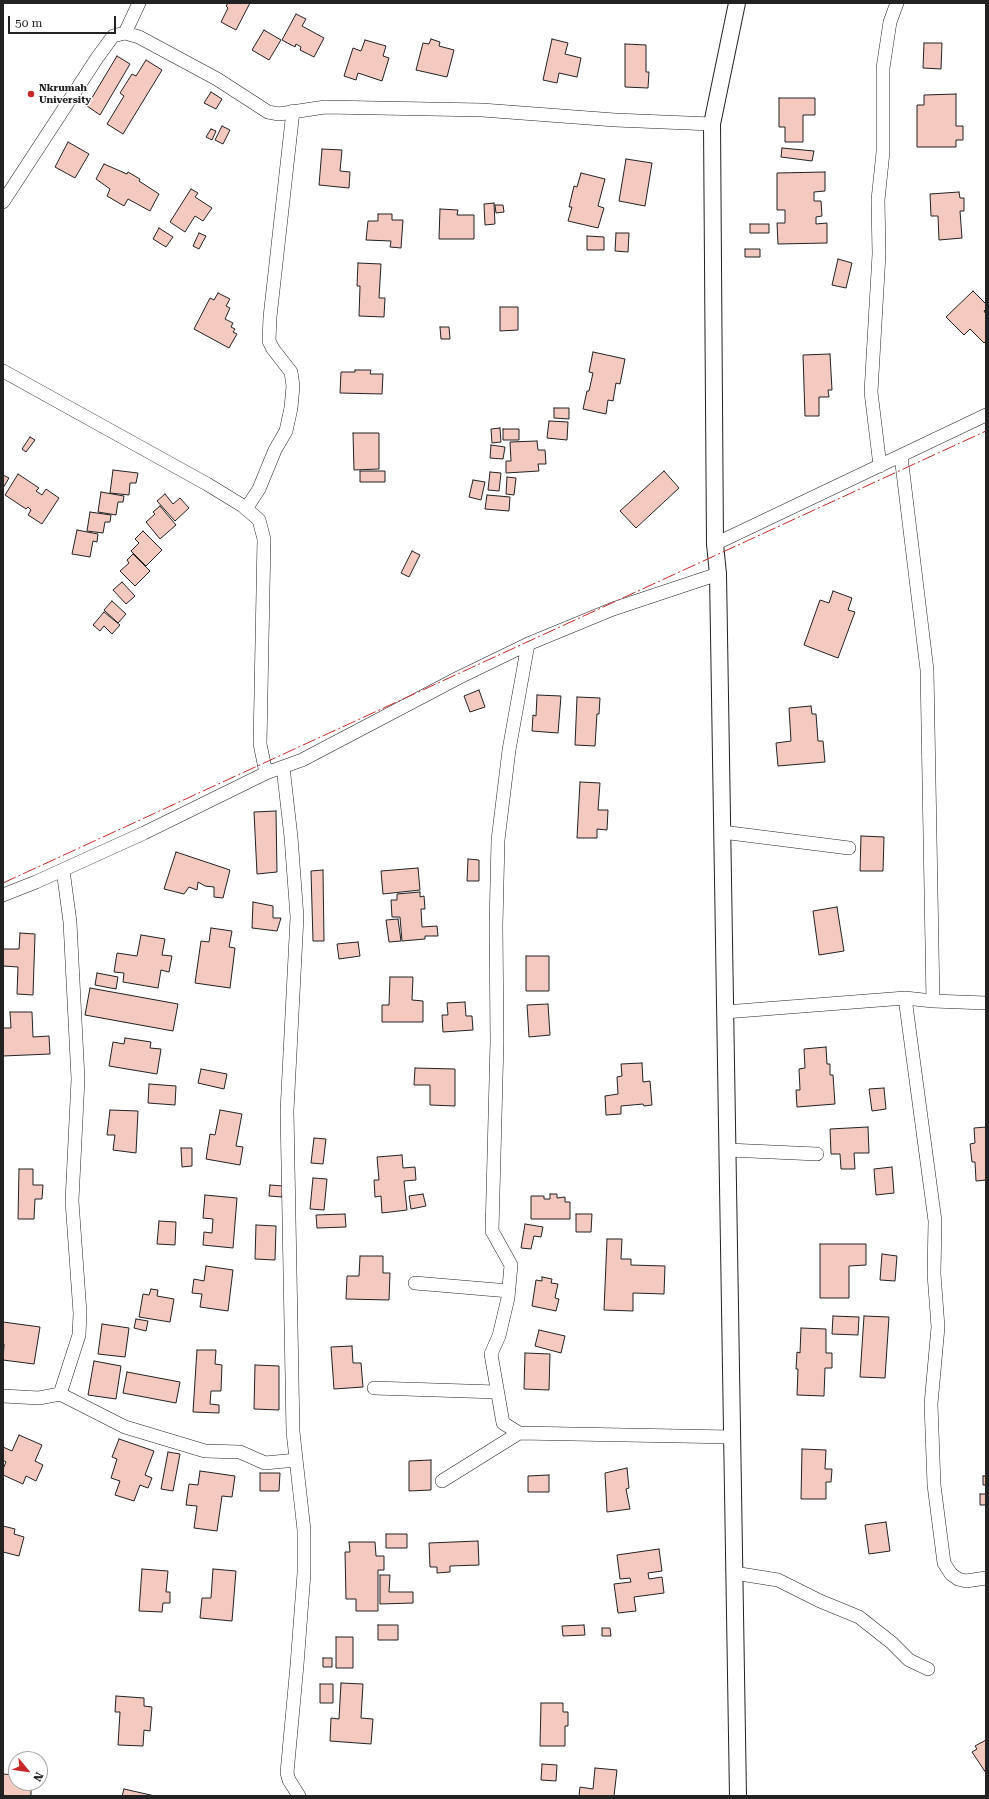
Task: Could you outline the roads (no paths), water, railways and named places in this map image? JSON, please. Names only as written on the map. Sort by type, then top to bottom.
[{"type":"street","points":[[125,33],[140,3]]},
{"type":"street","points":[[737,3],[712,124],[716,544],[718,574],[738,1796]]},
{"type":"street","points":[[880,466],[871,392],[879,254],[878,200],[883,152],[883,68],[890,22],[897,3]]},
{"type":"street","points":[[3,202],[97,58],[113,36],[125,33],[139,37],[217,79],[268,112],[279,114],[325,107],[482,110],[616,120],[712,124]]},
{"type":"street","points":[[246,509],[259,489],[275,450],[286,431],[291,408],[293,386],[291,372],[273,349],[269,341],[270,317],[294,111]]},
{"type":"street","points":[[3,371],[207,484],[246,509],[259,520],[264,539],[260,744],[266,773]]},
{"type":"street","points":[[716,544],[986,415]]},
{"type":"street","points":[[901,456],[927,670],[933,1001]]},
{"type":"street","points":[[3,894],[63,870],[144,833],[266,773],[302,760],[458,678],[528,644],[612,609],[718,574]]},
{"type":"street","points":[[528,644],[509,750],[498,840],[496,925],[497,1041],[492,1230],[511,1265],[509,1291],[500,1336],[491,1354],[502,1423],[519,1433],[732,1437]]},
{"type":"street","points":[[283,767],[291,837],[297,917],[287,1110],[293,1432],[304,1530],[304,1573],[287,1773],[289,1780],[299,1796]]},
{"type":"street","points":[[722,832],[849,848]]},
{"type":"street","points":[[60,1394],[80,1335],[80,1313],[72,1201],[78,1079],[70,922],[63,870]]},
{"type":"street","points":[[905,998],[935,1221],[934,1274],[938,1327],[931,1404],[934,1485],[944,1563],[951,1574],[958,1579],[966,1581],[986,1578]]},
{"type":"street","points":[[725,1012],[905,998],[933,1001],[986,1003]]},
{"type":"street","points":[[728,1150],[817,1154]]},
{"type":"street","points":[[415,1283],[509,1291]]},
{"type":"street","points":[[374,1388],[497,1392]]},
{"type":"street","points":[[3,1396],[39,1398],[60,1394],[125,1427],[205,1451],[240,1452],[265,1463],[296,1460]]},
{"type":"street","points":[[442,1481],[519,1433]]},
{"type":"street","points":[[734,1573],[778,1580],[820,1601],[859,1617],[892,1643],[909,1660],[928,1669]]},
{"type":"place","name":"Nkrumah University","points":[[31,94]]}]
